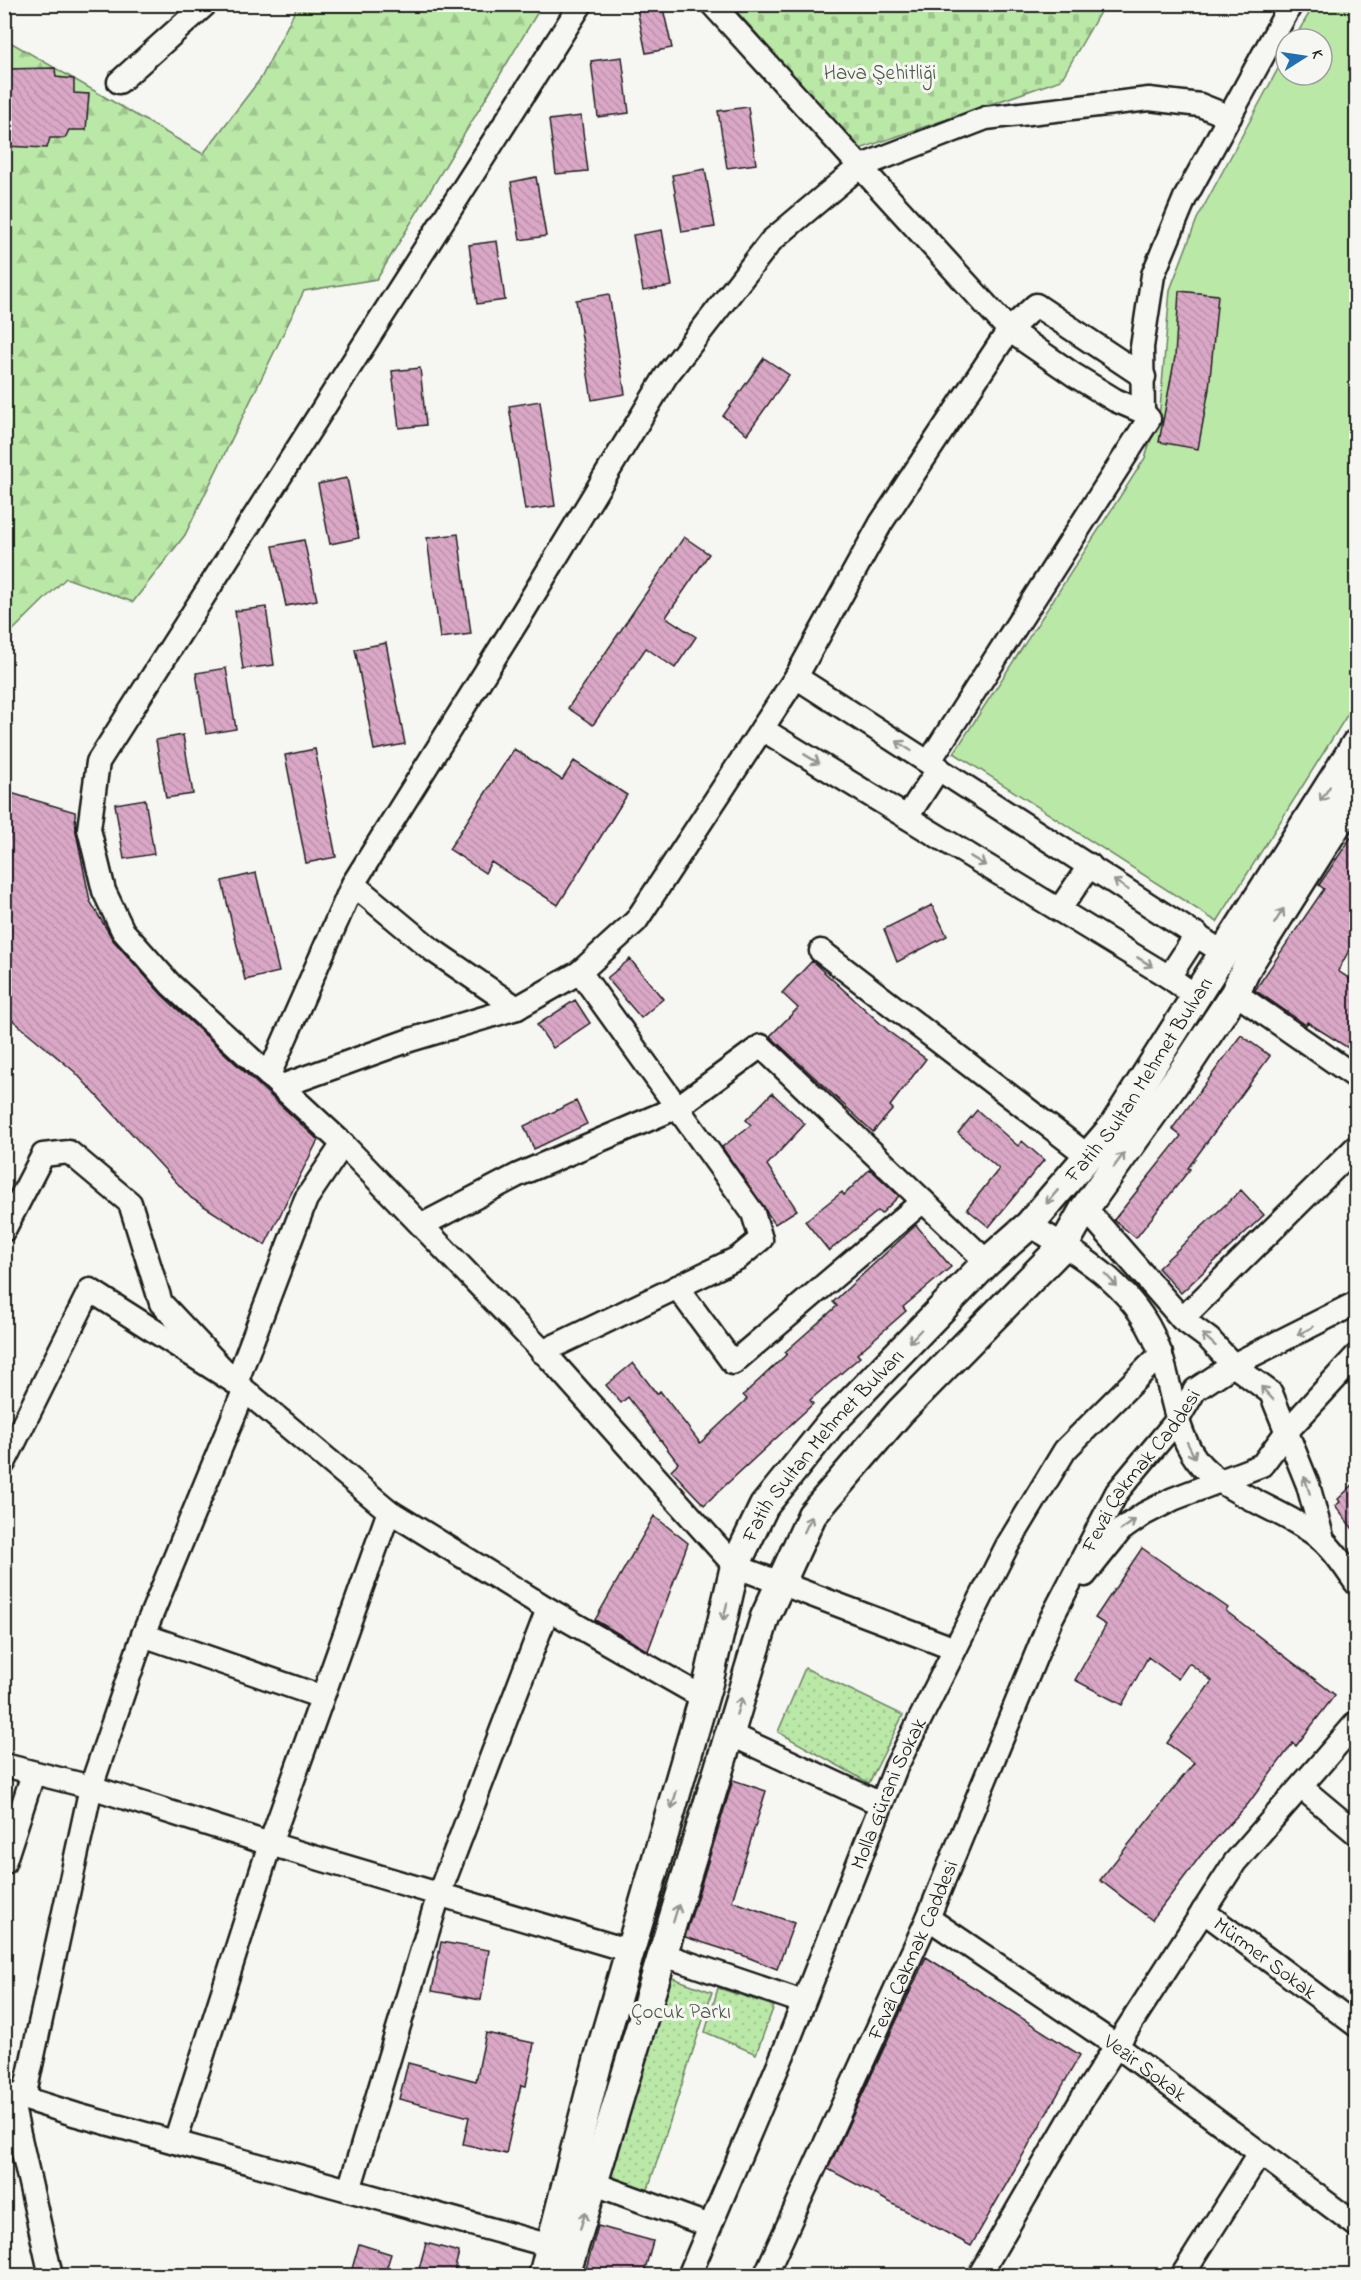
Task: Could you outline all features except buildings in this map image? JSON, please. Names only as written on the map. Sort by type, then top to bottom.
[{"type":"main road","name":"Fatih Sultan Mehmet Bulvarı","points":[[543,2276],[598,2061],[704,1698],[735,1566],[764,1506],[831,1423],[987,1262],[1029,1225],[1113,1127],[1356,744]]},
{"type":"main road","name":"Fatih Sultan Mehmet Bulvarı","points":[[565,2276],[595,2184],[765,1617],[812,1515],[900,1412],[1064,1245],[1085,1208],[1186,1068],[1356,794]]},
{"type":"main road","points":[[1222,952],[1248,965]]},
{"type":"main road","points":[[1197,997],[1228,1003]]},
{"type":"street","points":[[119,82],[206,4]]},
{"type":"street","points":[[581,4],[98,762],[89,829],[104,891],[123,931],[171,985],[344,1144],[542,1352],[735,1566],[955,1649]]},
{"type":"street","points":[[712,4],[1009,330],[1084,381],[1143,412],[1149,419],[934,765],[907,817]]},
{"type":"street","points":[[1143,412],[1142,347],[1153,275],[1185,198],[1291,4]]},
{"type":"street","points":[[276,1080],[352,884],[523,612],[666,376],[771,241],[859,167],[986,117],[1149,99],[1200,105],[1230,117]]},
{"type":"street","points":[[276,1080],[517,1008],[580,972],[636,921],[796,677],[881,523],[1009,330],[1036,305],[1144,377]]},
{"type":"street","points":[[796,677],[1222,952]]},
{"type":"street","points":[[762,729],[1170,977],[1197,997]]},
{"type":"street","points":[[1059,910],[1090,865]]},
{"type":"street","points":[[352,884],[431,950],[517,1008]]},
{"type":"street","points":[[1170,977],[1197,934]]},
{"type":"street","points":[[821,951],[1088,1156]]},
{"type":"street","points":[[542,1352],[738,1258],[761,1239],[753,1213],[580,972]]},
{"type":"street","points":[[1228,1003],[1356,1077]]},
{"type":"street","points":[[422,1225],[518,1175],[678,1107],[761,1046],[987,1262]]},
{"type":"street","points":[[57,2274],[13,2095],[91,1787],[143,1635],[240,1387],[306,1199],[344,1144]]},
{"type":"street","points":[[1182,1319],[1356,1147]]},
{"type":"street","points":[[4,1230],[43,1155],[69,1152],[130,1203],[161,1303],[240,1387]]},
{"type":"street","points":[[677,1287],[733,1363],[923,1201]]},
{"type":"street","points":[[1085,1208],[1182,1319],[1209,1339],[1233,1365],[1270,1393],[1288,1430],[1308,1485],[1323,1540]]},
{"type":"street","points":[[1029,1225],[1064,1245],[1107,1275],[1146,1320],[1161,1354],[1178,1419],[1197,1461],[1223,1482],[1278,1511],[1323,1540],[1356,1583]]},
{"type":"street","points":[[4,1463],[90,1290],[240,1387],[389,1511],[548,1609],[704,1698]]},
{"type":"street","name":"Fevzi Çakmak Caddesi","points":[[765,2276],[928,1918],[1051,1619],[1117,1492],[1178,1419],[1195,1390],[1233,1365],[1356,1304]]},
{"type":"street","name":"Molla Gürani Sokak","points":[[689,2276],[803,2002],[896,1767],[1007,1546],[1065,1450],[1161,1354]]},
{"type":"street","name":"Fevzi Çakmak Caddesi","points":[[1051,1619],[1120,1530],[1173,1500],[1262,1465],[1288,1430],[1356,1356]]},
{"type":"street","points":[[175,2142],[270,1844],[389,1511]]},
{"type":"street","points":[[349,2190],[439,1894],[548,1609]]},
{"type":"street","points":[[143,1635],[322,1697]]},
{"type":"street","points":[[979,2276],[1077,2108],[1235,1862],[1356,1723]]},
{"type":"street","points":[[730,1734],[881,1804]]},
{"type":"street","points":[[4,1765],[91,1787],[270,1844],[630,1951]]},
{"type":"street","points":[[4,1863],[33,1774]]},
{"type":"street","points":[[1301,1787],[1356,1833]]},
{"type":"street","name":"Mürmer Sokak","points":[[1203,1911],[1356,2025]]},
{"type":"street","name":"Vezir Sokak","points":[[928,1918],[1116,2046],[1356,2225]]},
{"type":"street","points":[[664,1955],[803,2002]]},
{"type":"street","points":[[13,2095],[551,2246]]},
{"type":"street","points":[[1182,2276],[1260,2153]]},
{"type":"street","points":[[595,2184],[710,2226]]},
{"type":"green space","points":[[298,5],[542,5],[377,279],[304,291],[185,535],[133,602],[66,578],[5,638],[4,57],[12,43],[203,154],[261,78]]},
{"type":"green space","name":"Hava Şehitliği","points":[[731,5],[1104,5],[1061,80],[860,149]]},
{"type":"green space","points":[[1314,5],[1356,5],[1356,701],[1217,922],[954,753],[1145,458],[1160,409],[1170,290],[1197,219],[1274,76],[1274,87],[1334,87],[1334,27],[1301,27]]},
{"type":"green space","points":[[805,1668],[903,1715],[869,1783],[778,1732]]},
{"type":"green space","name":"Çocuk Parkı","points":[[667,1976],[712,1992],[647,2192],[606,2179]]},
{"type":"green space","points":[[718,1988],[774,2006],[756,2054],[705,2032]]}]
